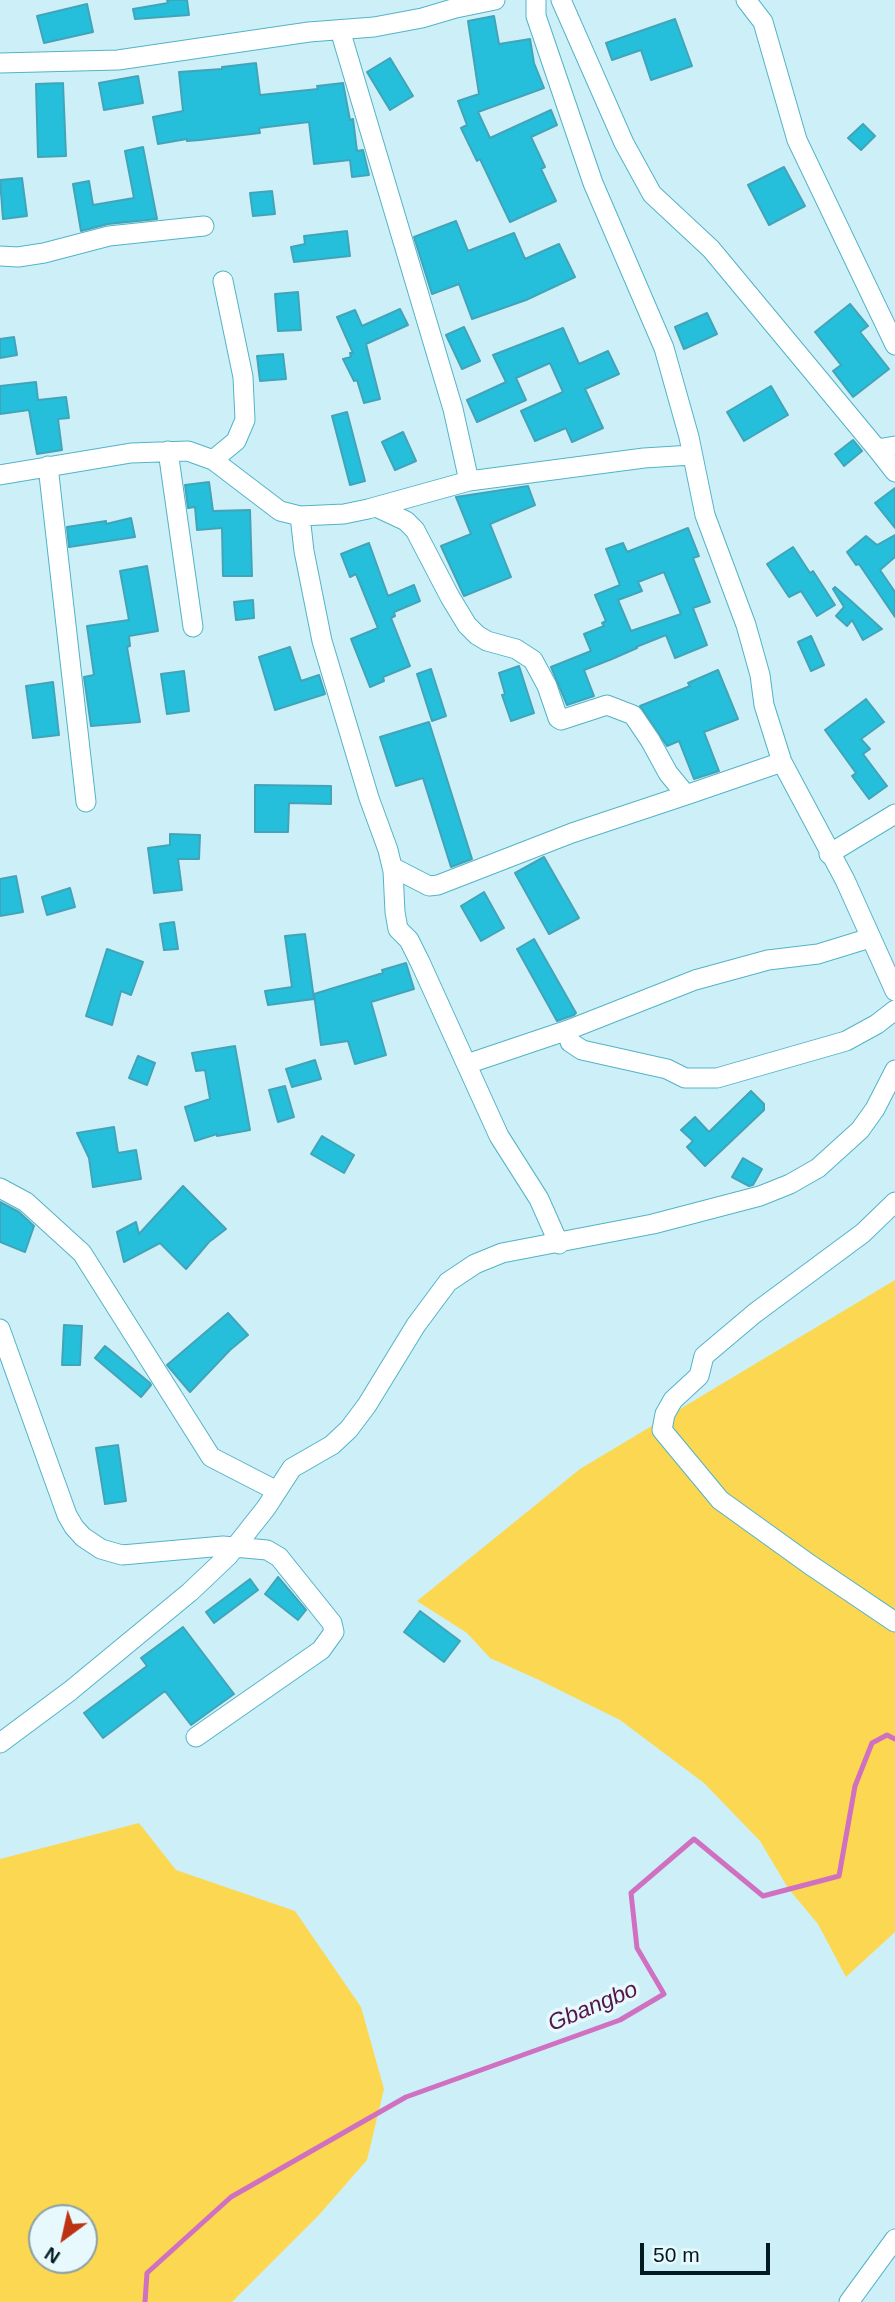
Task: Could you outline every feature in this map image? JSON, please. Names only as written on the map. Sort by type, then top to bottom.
[{"type":"street","points":[[0,63],[118,60],[309,32],[374,27],[420,9],[456,8],[495,0]]},
{"type":"street","points":[[536,0],[536,16],[593,183],[664,348],[681,404],[705,515],[746,625],[760,675],[764,705],[782,762],[845,880],[895,990]]},
{"type":"street","points":[[561,0],[624,143],[652,194],[711,248],[886,447],[895,471]]},
{"type":"street","points":[[746,0],[763,22],[797,140],[895,345]]},
{"type":"street","points":[[340,30],[453,409],[469,481]]},
{"type":"street","points":[[0,256],[18,257],[44,253],[109,236],[204,226]]},
{"type":"street","points":[[213,460],[236,441],[245,420],[243,377],[223,281]]},
{"type":"street","points":[[167,451],[194,627]]},
{"type":"street","points":[[0,475],[131,453],[188,451],[213,460],[280,511],[300,516],[344,514],[469,481],[644,458],[692,455]]},
{"type":"street","points":[[48,466],[86,802]]},
{"type":"street","points":[[376,507],[406,521],[415,530],[450,597],[467,625],[477,635],[487,641],[516,649],[533,660],[547,686],[558,718],[566,720],[607,705],[633,715],[668,773],[686,795]]},
{"type":"street","points":[[300,516],[322,641],[392,867],[398,929],[408,940],[420,962],[499,1136],[539,1199],[559,1244]]},
{"type":"street","points":[[392,867],[429,886],[438,885],[572,833],[782,762]]},
{"type":"street","points":[[829,854],[895,814]]},
{"type":"street","points":[[467,1064],[568,1030],[695,980],[768,960],[818,954],[870,937]]},
{"type":"street","points":[[568,1030],[570,1042],[582,1050],[667,1069],[685,1078],[717,1078],[846,1041],[877,1024],[895,1010]]},
{"type":"street","points":[[0,1743],[70,1691],[190,1592],[237,1545],[292,1468],[332,1445],[349,1429],[367,1405],[416,1325],[448,1282],[475,1265],[502,1253],[653,1224],[727,1206],[790,1184],[818,1168],[860,1130],[895,1070]]},
{"type":"street","points":[[0,1188],[26,1202],[82,1253],[211,1457],[277,1491]]},
{"type":"street","points":[[895,1202],[863,1233],[755,1313],[704,1356],[699,1376],[673,1400],[665,1414],[662,1430],[720,1500],[895,1622]]},
{"type":"street","points":[[0,1329],[67,1515],[83,1537],[101,1549],[122,1555],[237,1545],[267,1550],[279,1557],[332,1623],[334,1632],[321,1650],[196,1737]]},
{"type":"street","points":[[849,2302],[895,2239]]},
{"type":"shaded area","points":[[895,1280],[895,1932],[846,1977],[818,1924],[788,1888],[760,1841],[704,1783],[620,1720],[490,1658],[467,1633],[417,1601],[580,1469]]},
{"type":"shaded area","points":[[139,1823],[176,1870],[295,1911],[361,2007],[384,2089],[367,2160],[318,2216],[232,2302],[0,2302],[0,1859]]},
{"type":"building","points":[[167,0],[187,0],[189,15],[135,19],[133,9],[168,3]]},
{"type":"building","points":[[87,4],[93,32],[44,43],[37,16]]},
{"type":"building","points":[[494,16],[499,44],[530,39],[534,63],[544,88],[478,112],[490,138],[551,110],[557,125],[531,137],[545,167],[541,169],[556,201],[510,222],[480,159],[477,161],[461,128],[467,125],[458,101],[479,94],[468,21]]},
{"type":"building","points":[[675,19],[692,66],[651,80],[641,50],[612,60],[606,43]]},
{"type":"building","points":[[390,58],[413,96],[390,110],[367,72]]},
{"type":"building","points":[[256,63],[260,95],[318,89],[317,86],[343,83],[350,120],[353,119],[357,151],[363,150],[369,175],[352,177],[350,160],[314,164],[309,122],[259,128],[260,133],[158,144],[153,117],[183,111],[179,72]]},
{"type":"building","points":[[138,76],[143,103],[104,110],[99,83]]},
{"type":"building","points":[[63,83],[66,156],[38,157],[36,84]]},
{"type":"building","points":[[863,124],[875,136],[861,150],[848,138]]},
{"type":"building","points":[[143,147],[157,219],[108,224],[81,231],[73,184],[89,181],[93,205],[134,198],[125,151]]},
{"type":"building","points":[[784,167],[805,206],[769,225],[748,185]]},
{"type":"building","points":[[22,178],[27,216],[3,219],[0,180]]},
{"type":"building","points":[[272,191],[275,214],[253,216],[250,193]]},
{"type":"building","points":[[456,221],[468,251],[514,233],[525,259],[559,244],[575,277],[526,300],[472,319],[459,284],[432,294],[414,237]]},
{"type":"building","points":[[347,231],[350,256],[294,262],[291,247],[305,244],[304,236]]},
{"type":"building","points":[[298,292],[301,330],[278,331],[275,294]]},
{"type":"building","points":[[850,304],[868,326],[860,332],[889,369],[853,397],[833,371],[841,365],[815,332]]},
{"type":"building","points":[[400,309],[408,325],[366,344],[380,399],[364,403],[357,380],[354,381],[343,359],[351,357],[350,353],[353,353],[337,317],[355,310],[362,326]]},
{"type":"building","points":[[707,313],[717,334],[684,349],[675,327]]},
{"type":"building","points":[[464,327],[480,361],[462,369],[446,335]]},
{"type":"building","points":[[563,328],[579,364],[608,351],[619,374],[585,389],[603,428],[572,442],[566,428],[535,441],[521,411],[563,392],[550,363],[516,378],[526,400],[477,422],[467,400],[506,382],[493,355]]},
{"type":"building","points":[[14,337],[17,355],[0,358],[0,339]]},
{"type":"building","points":[[283,354],[286,379],[260,381],[257,356]]},
{"type":"building","points":[[36,382],[38,400],[66,397],[69,418],[58,419],[62,450],[37,454],[29,410],[0,414],[0,386]]},
{"type":"building","points":[[771,386],[788,415],[744,441],[727,412]]},
{"type":"building","points":[[347,412],[365,481],[350,485],[332,416]]},
{"type":"building","points":[[403,432],[416,461],[395,470],[382,442]]},
{"type":"building","points":[[853,440],[862,451],[844,466],[835,454]]},
{"type":"building","points":[[209,482],[213,511],[250,510],[252,576],[223,576],[222,528],[197,530],[195,507],[188,508],[185,485]]},
{"type":"building","points":[[528,486],[535,505],[490,524],[511,577],[464,596],[441,546],[471,534],[456,497]]},
{"type":"building","points":[[895,488],[895,528],[875,503]]},
{"type":"building","points":[[131,518],[135,537],[69,547],[67,527],[106,521],[106,524]]},
{"type":"building","points":[[688,528],[699,556],[693,558],[710,602],[693,608],[707,645],[675,658],[666,635],[636,647],[584,670],[594,696],[567,705],[551,667],[591,651],[584,634],[604,626],[602,623],[606,621],[595,595],[620,585],[606,549],[623,543],[627,552]],"holes":[[[664,572],[681,614],[631,631],[618,600],[642,591],[638,582]]]},
{"type":"building","points":[[895,535],[895,557],[880,570],[895,592],[895,617],[859,564],[856,565],[847,552],[866,536],[877,545]]},
{"type":"building","points":[[369,543],[388,596],[414,585],[420,601],[394,612],[395,616],[391,618],[410,666],[383,677],[384,681],[370,687],[351,639],[378,628],[356,574],[350,577],[341,554]]},
{"type":"building","points":[[793,547],[810,573],[813,571],[835,605],[817,616],[801,591],[789,597],[767,564]]},
{"type":"building","points":[[147,566],[158,631],[129,636],[130,646],[127,647],[140,722],[91,726],[84,677],[94,675],[87,626],[129,620],[120,571]]},
{"type":"building","points":[[835,587],[882,629],[863,640],[852,620],[847,626],[836,616],[844,607],[833,589]]},
{"type":"building","points":[[253,600],[254,618],[236,620],[234,602]]},
{"type":"building","points":[[811,636],[824,665],[811,671],[798,642]]},
{"type":"building","points":[[290,647],[301,681],[319,675],[325,694],[275,710],[259,657]]},
{"type":"building","points":[[519,666],[534,713],[511,721],[502,695],[505,694],[499,673]]},
{"type":"building","points":[[431,669],[446,716],[432,721],[417,674]]},
{"type":"building","points":[[718,670],[738,719],[704,732],[719,771],[694,779],[679,741],[667,746],[640,706],[690,686],[688,683]]},
{"type":"building","points":[[184,671],[189,711],[167,714],[161,674]]},
{"type":"building","points":[[53,682],[59,735],[33,738],[26,686]]},
{"type":"building","points":[[866,699],[884,722],[861,739],[870,749],[863,754],[887,786],[869,799],[852,776],[856,773],[825,730]]},
{"type":"building","points":[[429,722],[472,859],[451,867],[423,778],[396,786],[380,737]]},
{"type":"building","points":[[255,785],[331,786],[331,804],[289,803],[288,832],[255,832]]},
{"type":"building","points":[[170,834],[200,835],[199,859],[178,859],[182,890],[154,893],[148,848],[170,845]]},
{"type":"building","points":[[544,857],[579,918],[549,934],[515,873]]},
{"type":"building","points":[[16,876],[23,912],[0,916],[0,879]]},
{"type":"building","points":[[70,888],[75,907],[47,915],[42,897]]},
{"type":"building","points":[[484,892],[504,928],[481,941],[461,906]]},
{"type":"building","points":[[174,922],[178,949],[164,950],[160,924]]},
{"type":"building","points":[[305,934],[314,999],[268,1005],[265,991],[292,987],[285,936]]},
{"type":"building","points":[[534,939],[576,1013],[574,1015],[557,1021],[517,949]]},
{"type":"building","points":[[107,949],[143,962],[131,995],[121,991],[112,1025],[86,1016]]},
{"type":"building","points":[[406,963],[414,989],[371,1002],[386,1055],[355,1064],[348,1041],[321,1045],[314,994],[383,973],[382,970]]},
{"type":"building","points":[[235,1046],[250,1130],[217,1134],[195,1141],[185,1107],[210,1099],[205,1070],[196,1071],[192,1053]]},
{"type":"building","points":[[138,1056],[155,1063],[147,1085],[129,1078]]},
{"type":"building","points":[[315,1060],[321,1079],[292,1087],[286,1069]]},
{"type":"building","points":[[285,1086],[294,1117],[278,1122],[269,1090]]},
{"type":"building","points":[[751,1091],[764,1104],[764,1110],[705,1166],[687,1147],[693,1141],[681,1130],[695,1117],[709,1132]]},
{"type":"building","points":[[114,1127],[118,1153],[136,1150],[141,1179],[93,1187],[89,1158],[77,1133]]},
{"type":"building","points":[[322,1136],[354,1155],[344,1173],[311,1154]]},
{"type":"building","points":[[743,1158],[762,1169],[753,1185],[749,1186],[732,1177]]},
{"type":"building","points":[[183,1186],[226,1229],[209,1242],[186,1269],[160,1243],[124,1262],[117,1232],[136,1222],[139,1234]]},
{"type":"building","points":[[0,1202],[19,1212],[34,1226],[25,1252],[0,1242]]},
{"type":"building","points":[[228,1313],[248,1335],[190,1392],[167,1365]]},
{"type":"building","points":[[64,1325],[82,1326],[80,1365],[62,1365]]},
{"type":"building","points":[[105,1346],[150,1383],[141,1397],[95,1358]]},
{"type":"building","points":[[118,1445],[126,1501],[105,1504],[96,1448]]},
{"type":"building","points":[[278,1577],[306,1610],[298,1620],[265,1594]]},
{"type":"building","points":[[250,1579],[258,1590],[214,1623],[206,1612]]},
{"type":"building","points":[[420,1611],[460,1641],[444,1662],[404,1632]]},
{"type":"building","points":[[183,1627],[234,1694],[191,1725],[165,1691],[103,1738],[84,1713],[147,1666],[141,1658]]},
{"type":"waterway","name":"Gbangbo","points":[[145,2302],[147,2273],[231,2197],[406,2097],[620,2020],[664,1994],[637,1948],[631,1893],[694,1839],[763,1896],[839,1876],[855,1786],[872,1743],[887,1735],[895,1739]]}]
